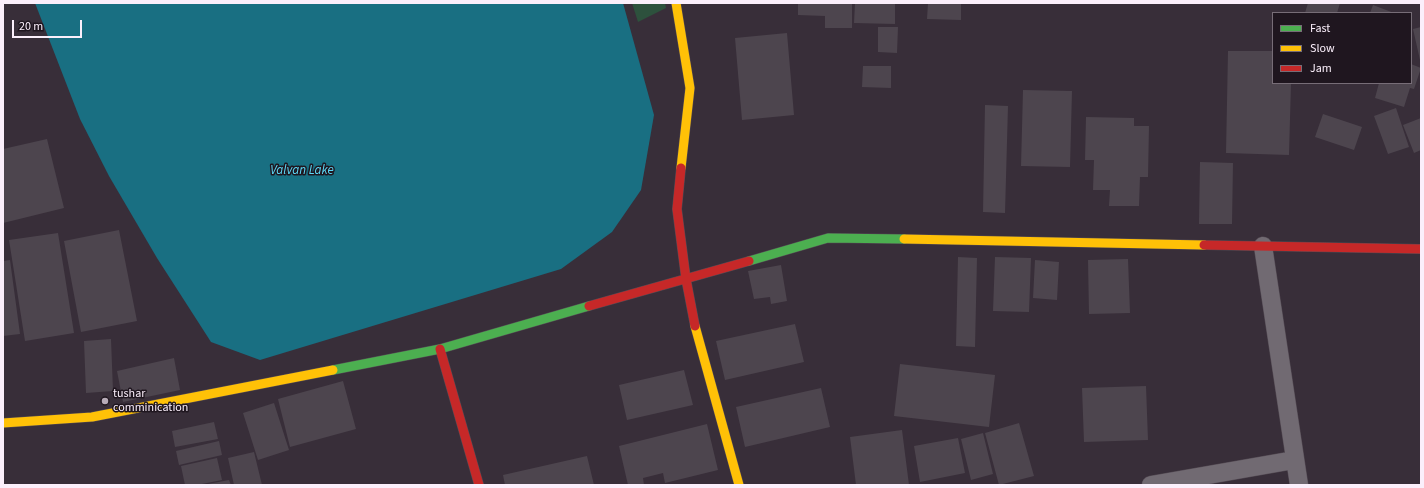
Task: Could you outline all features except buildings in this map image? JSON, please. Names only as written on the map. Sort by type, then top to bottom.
[{"type":"main road","points":[[676,3],[690,88],[677,209],[686,279],[696,333],[739,485]]},
{"type":"main road","points":[[3,422],[92,417],[440,349],[828,238],[1421,249]]},
{"type":"main road","points":[[440,349],[479,485]]},
{"type":"street","points":[[1264,246],[1298,485]]},
{"type":"street","points":[[1151,485],[1294,460]]},
{"type":"green space","points":[[632,3],[665,3],[666,8],[638,22]]},
{"type":"water","name":"Valvan Lake","points":[[35,3],[623,3],[654,115],[641,190],[612,232],[561,269],[260,360],[211,342],[157,258],[109,176],[80,119]]},
{"type":"traffic: fast","points":[[749,261],[828,238],[904,239]]},
{"type":"traffic: fast","points":[[333,370],[440,349],[589,306]]},
{"type":"traffic: slow","points":[[676,3],[690,88],[681,168]]},
{"type":"traffic: slow","points":[[904,239],[1204,245]]},
{"type":"traffic: slow","points":[[695,326],[739,485]]},
{"type":"traffic: slow","points":[[3,423],[92,417],[333,370]]},
{"type":"traffic: jam","points":[[681,168],[677,209],[686,279],[695,326]]},
{"type":"traffic: jam","points":[[1204,245],[1421,249]]},
{"type":"traffic: jam","points":[[589,306],[749,261]]},
{"type":"traffic: jam","points":[[440,349],[479,485]]},
{"type":"place","name":"tushar comminication","points":[[105,401]]}]
